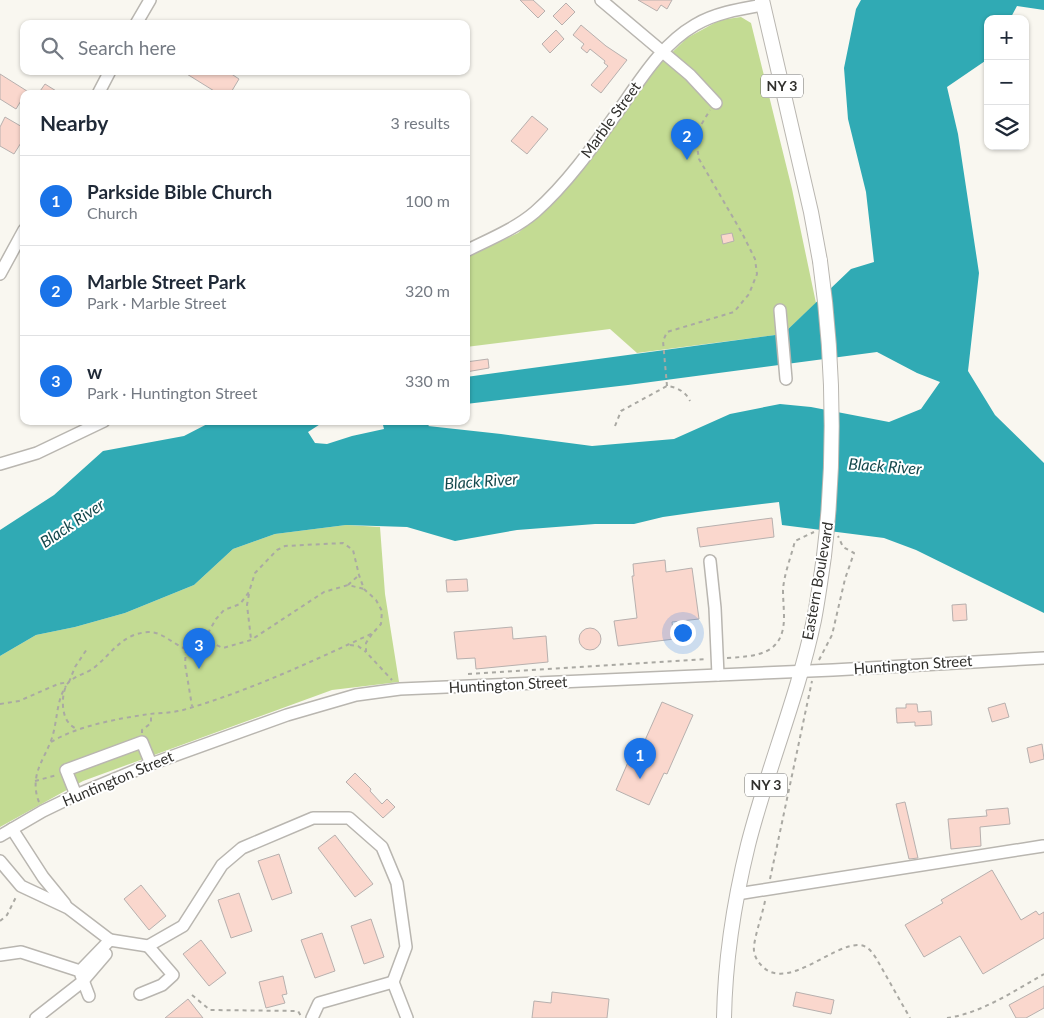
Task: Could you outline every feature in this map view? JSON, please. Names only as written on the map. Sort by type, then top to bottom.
[{"type":"main road","name":"Eastern Boulevard","points":[[724,1018],[728,962],[737,894],[748,844],[814,620],[829,514],[832,405],[827,309],[820,262],[801,166],[763,3]]},
{"type":"street","points":[[138,20],[150,0]]},
{"type":"street","points":[[601,0],[690,75],[716,103]]},
{"type":"street","name":"Marble Street","points":[[470,249],[507,232],[536,211],[563,184],[593,147],[647,70],[677,37],[709,18],[763,3]]},
{"type":"street","points":[[100,90],[108,75]]},
{"type":"street","points":[[0,274],[20,237]]},
{"type":"street","points":[[780,310],[786,378]]},
{"type":"street","points":[[0,464],[37,453],[96,425]]},
{"type":"street","points":[[710,561],[715,608],[718,675]]},
{"type":"street","name":"Huntington Street","points":[[0,836],[43,811],[76,795],[151,764],[287,715],[398,684],[800,672],[1044,658]]},
{"type":"street","points":[[76,795],[66,770],[142,742],[151,764]]},
{"type":"street","points":[[0,861],[21,886],[68,908],[113,941],[148,946],[183,926],[222,865],[242,848],[313,818],[350,818],[382,847],[396,883],[406,947],[393,982],[407,1018]]},
{"type":"street","points":[[12,829],[43,877],[68,908]]},
{"type":"street","points":[[737,894],[1043,846]]},
{"type":"street","points":[[36,1018],[81,977],[113,941]]},
{"type":"street","points":[[140,994],[162,985],[173,975],[148,946]]},
{"type":"street","points":[[0,955],[21,952],[81,977],[89,996]]},
{"type":"street","points":[[312,1018],[319,1003],[393,982]]},
{"type":"path","points":[[667,386],[663,341],[667,332],[734,312],[750,294],[757,274],[755,259],[699,159],[696,140],[701,125],[716,103]]},
{"type":"path","points":[[615,426],[622,411],[667,386],[676,387],[688,396],[690,402]]},
{"type":"path","points":[[468,674],[755,656],[772,649],[781,636],[784,618],[783,587],[795,541]]},
{"type":"path","points":[[251,640],[247,605],[254,574],[277,550],[285,546],[344,542],[353,550],[364,588],[376,600],[382,611],[381,624],[366,643],[366,652]]},
{"type":"path","points":[[854,553],[845,579],[832,635],[815,671],[754,947],[757,961],[766,970],[780,974],[793,972],[845,948],[859,944],[870,949],[910,1018]]},
{"type":"path","points":[[208,633],[212,643],[223,648],[251,640],[324,592],[348,585],[359,575]]},
{"type":"path","points":[[348,585],[364,588]]},
{"type":"path","points":[[0,704],[20,701],[58,684],[69,682],[95,667],[115,646],[134,634],[151,632],[163,635],[175,645],[186,649],[198,644],[224,610],[240,604],[250,592]]},
{"type":"path","points":[[51,742],[78,730],[121,719],[180,711],[224,698],[256,686],[373,633]]},
{"type":"path","points":[[348,644],[358,646],[366,652],[398,684]]},
{"type":"path","points":[[43,811],[36,796],[35,781],[39,763],[51,742],[60,695],[87,648]]},
{"type":"path","points":[[186,649],[185,664],[192,707]]},
{"type":"path","points":[[391,679],[398,684]]},
{"type":"path","points":[[69,682],[64,695],[65,715],[69,723],[78,730]]},
{"type":"path","points":[[142,742],[142,730],[151,724],[151,714]]},
{"type":"path","points":[[35,781],[66,770]]},
{"type":"path","points":[[0,921],[7,915],[21,886]]},
{"type":"path","points":[[947,1018],[962,1016],[997,1000],[1044,974]]},
{"type":"path","points":[[192,995],[210,1010],[298,1011],[302,1018]]},
{"type":"green space","points":[[741,17],[751,23],[792,189],[816,303],[783,334],[637,353],[610,329],[470,346],[470,256],[518,233],[543,212],[567,188],[659,65],[687,38],[720,20]]},
{"type":"green space","points":[[346,525],[380,527],[385,594],[399,682],[332,690],[83,781],[0,827],[0,656],[36,635],[75,627],[125,613],[194,585],[233,549],[275,534]]},
{"type":"water","name":"Black River","points":[[861,0],[1044,0],[1044,10],[1017,6],[1012,15],[984,15],[984,62],[947,87],[958,134],[979,273],[968,371],[995,415],[1044,463],[1044,613],[916,550],[884,538],[782,525],[779,502],[663,517],[634,524],[595,524],[517,530],[455,541],[407,527],[346,525],[275,534],[233,549],[194,585],[125,613],[75,627],[36,635],[0,656],[0,530],[54,495],[103,451],[184,436],[205,425],[319,425],[308,432],[315,443],[327,444],[384,429],[383,425],[429,425],[428,426],[592,446],[674,439],[730,414],[780,404],[811,407],[889,422],[921,409],[940,382],[917,373],[877,352],[470,404],[470,376],[783,334],[851,269],[874,262],[866,192],[848,119],[844,68],[856,9]]},
{"type":"building","points":[[520,0],[533,0],[545,11],[538,18]]},
{"type":"building","points":[[638,0],[672,0],[667,9],[661,5],[657,11]]},
{"type":"building","points":[[566,3],[575,12],[562,25],[553,16]]},
{"type":"building","points":[[581,25],[606,46],[627,60],[601,93],[591,85],[608,66],[604,63],[605,61],[590,49],[587,53],[581,48],[584,44],[573,35]]},
{"type":"building","points":[[556,30],[564,39],[550,53],[542,44]]},
{"type":"building","points":[[0,74],[25,90],[20,90],[20,102],[16,109],[0,99]]},
{"type":"building","points":[[188,75],[233,75],[239,79],[232,90],[213,90]]},
{"type":"building","points":[[45,84],[55,90],[41,90]]},
{"type":"building","points":[[532,116],[548,129],[527,154],[511,141]]},
{"type":"building","points":[[5,117],[20,126],[20,144],[14,154],[0,146],[0,127]]},
{"type":"building","points":[[732,233],[734,241],[723,244],[721,235]]},
{"type":"building","points":[[488,359],[489,368],[470,371],[470,361]]},
{"type":"building","points":[[772,518],[774,537],[700,547],[697,528]]},
{"type":"building","points":[[665,560],[666,572],[692,568],[699,619],[672,622],[674,639],[618,646],[614,621],[637,618],[632,576],[634,576],[633,564]]},
{"type":"building","points":[[467,579],[468,591],[447,592],[446,580]]},
{"type":"building","points":[[966,604],[967,620],[953,621],[952,605]]},
{"type":"building","points":[[512,627],[513,639],[546,636],[548,662],[476,669],[475,658],[457,659],[454,632]]},
{"type":"building","points":[[586,628],[594,628],[601,635],[601,643],[594,650],[586,650],[579,643],[579,635]]},
{"type":"building","points":[[662,702],[693,715],[667,774],[664,773],[649,805],[616,790],[632,753],[638,756]]},
{"type":"building","points":[[1005,703],[1009,717],[992,722],[988,708]]},
{"type":"building","points":[[906,704],[917,704],[918,712],[931,711],[932,725],[915,726],[915,722],[897,723],[896,708],[906,708]]},
{"type":"building","points":[[1042,744],[1044,759],[1030,763],[1027,748]]},
{"type":"building","points":[[355,773],[371,789],[370,791],[382,804],[387,799],[395,807],[383,818],[346,782]]},
{"type":"building","points":[[905,802],[918,858],[909,859],[896,804]]},
{"type":"building","points":[[1008,808],[1010,824],[980,827],[981,846],[951,849],[948,819],[987,816],[986,810]]},
{"type":"building","points":[[335,835],[373,884],[355,897],[318,848]]},
{"type":"building","points":[[279,854],[292,893],[272,900],[258,861]]},
{"type":"building","points":[[992,870],[1021,920],[1036,911],[1039,915],[1044,912],[1044,938],[983,974],[960,936],[924,957],[905,925],[943,903],[941,900]]},
{"type":"building","points":[[141,885],[166,916],[149,930],[124,899]]},
{"type":"building","points":[[239,893],[252,931],[231,938],[218,900]]},
{"type":"building","points":[[371,919],[384,957],[364,964],[351,926]]},
{"type":"building","points":[[322,933],[335,971],[315,978],[301,940]]},
{"type":"building","points":[[201,940],[226,973],[209,986],[183,954]]},
{"type":"building","points":[[283,976],[287,994],[282,995],[285,1003],[266,1008],[259,982]]},
{"type":"building","points":[[1044,986],[1044,1008],[1026,1018],[1016,1018],[1009,1005]]},
{"type":"building","points":[[552,992],[609,999],[607,1018],[532,1018],[534,1001],[551,1003]]},
{"type":"building","points":[[796,992],[834,1000],[831,1014],[793,1006]]},
{"type":"building","points":[[188,999],[203,1018],[165,1018]]},
{"type":"place","name":"Marble Street Park","points":[[687,160]]},
{"type":"place","name":"w","points":[[199,669]]},
{"type":"place","name":"Parkside Bible Church","points":[[640,779]]}]
